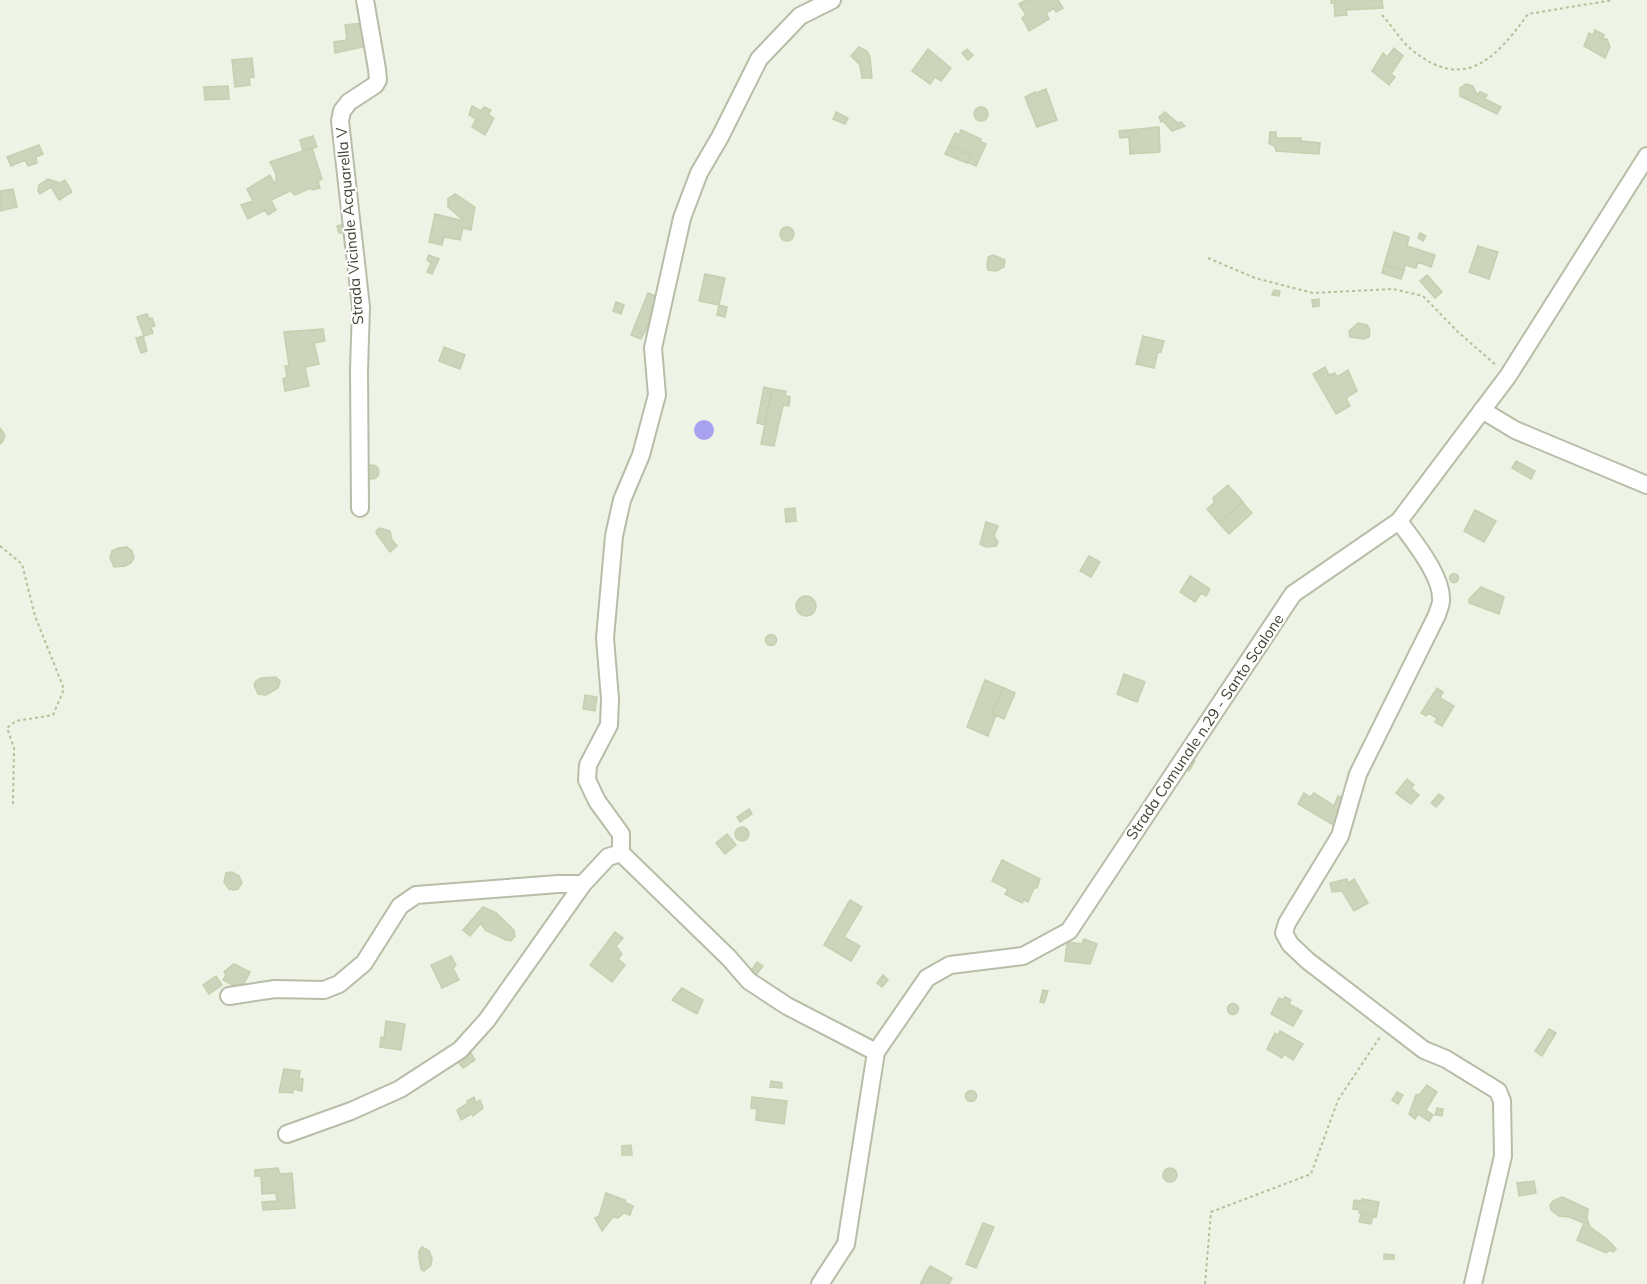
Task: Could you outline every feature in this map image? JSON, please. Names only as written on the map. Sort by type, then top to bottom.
[{"type":"street","name":"Strada Vicinale Acquarella V","points":[[360,508],[358,370],[361,307],[340,121],[342,111],[349,102],[375,85],[378,80],[365,0]]},
{"type":"street","points":[[832,0],[800,16],[759,59],[699,173],[682,218],[653,348],[657,395],[641,455],[622,500],[614,536],[605,638],[610,699],[609,725],[588,765],[587,780],[597,801],[621,834],[621,853],[729,958],[749,981],[787,1006],[876,1052]]},
{"type":"street","name":"Strada Comunale n.29 - Santo Scalone","points":[[820,1284],[846,1244],[876,1052],[927,978],[950,964],[1023,956],[1069,931],[1293,594],[1399,521],[1508,376],[1647,156]]},
{"type":"street","points":[[1482,410],[1515,430],[1647,485]]},
{"type":"street","points":[[1399,521],[1430,566],[1439,584],[1441,601],[1437,615],[1358,774],[1340,836],[1287,923],[1284,933],[1290,944],[1308,961],[1424,1050],[1446,1059],[1498,1091],[1502,1101],[1501,1173],[1473,1284]]},
{"type":"street","points":[[287,1134],[351,1111],[400,1089],[460,1050],[488,1020],[583,884],[608,857],[621,853]]},
{"type":"street","points":[[229,996],[275,989],[324,990],[339,984],[364,963],[400,906],[416,895],[583,884]]},
{"type":"path","points":[[1382,15],[1411,49],[1434,64],[1455,70],[1469,69],[1486,60],[1509,39],[1528,14],[1613,0]]},
{"type":"path","points":[[1208,258],[1255,278],[1313,293],[1393,289],[1423,296],[1458,332],[1508,376]]},
{"type":"path","points":[[0,546],[22,564],[35,616],[64,689],[53,715],[16,721],[7,728],[15,748],[13,804]]},
{"type":"path","points":[[1205,1284],[1211,1212],[1311,1174],[1338,1100],[1389,1022]]},
{"type":"shaded area","points":[[704,420],[711,423],[714,430],[711,437],[704,440],[697,437],[694,430],[697,423]]},
{"type":"building","points":[[1026,0],[1058,0],[1063,8],[1056,12],[1054,8],[1046,13],[1049,19],[1029,31],[1022,18],[1026,15],[1019,4]]},
{"type":"building","points":[[1331,0],[1382,0],[1383,8],[1346,10],[1347,15],[1335,16],[1334,3],[1331,3]]},
{"type":"building","points":[[364,23],[367,46],[335,53],[334,42],[347,40],[345,25]]},
{"type":"building","points":[[1595,30],[1604,35],[1603,39],[1607,39],[1610,47],[1605,58],[1584,46],[1589,33],[1593,35]]},
{"type":"building","points":[[859,47],[867,51],[870,57],[872,78],[862,78],[860,65],[851,56]]},
{"type":"building","points":[[1394,48],[1403,56],[1391,74],[1395,77],[1389,85],[1372,71],[1383,53],[1387,57]]},
{"type":"building","points":[[928,49],[951,68],[941,81],[935,77],[930,84],[912,71]]},
{"type":"building","points":[[967,49],[973,55],[968,60],[962,53]]},
{"type":"building","points":[[252,58],[254,77],[249,78],[250,85],[235,87],[232,60]]},
{"type":"building","points":[[1466,84],[1473,86],[1476,93],[1487,95],[1485,99],[1501,107],[1497,114],[1460,96],[1460,88]]},
{"type":"building","points":[[228,86],[229,99],[205,100],[204,87]]},
{"type":"building","points":[[1046,89],[1057,120],[1037,127],[1025,97]]},
{"type":"building","points":[[472,106],[481,111],[484,107],[491,110],[488,114],[494,118],[485,135],[472,127],[476,119],[469,115]]},
{"type":"building","points":[[978,107],[984,107],[988,114],[984,121],[978,121],[974,117],[974,111]]},
{"type":"building","points":[[836,112],[848,118],[845,124],[833,119]]},
{"type":"building","points":[[1165,112],[1185,126],[1172,131],[1163,121],[1161,122],[1159,117]]},
{"type":"building","points":[[1159,127],[1160,152],[1130,154],[1129,137],[1120,138],[1119,131]]},
{"type":"building","points":[[961,130],[981,139],[980,141],[986,144],[976,166],[967,162],[971,155],[949,146],[955,133],[959,135]]},
{"type":"building","points":[[1270,132],[1276,132],[1276,138],[1301,138],[1301,141],[1320,143],[1319,154],[1276,151],[1275,147],[1269,143]]},
{"type":"building","points":[[313,136],[317,147],[303,151],[300,140]]},
{"type":"building","points":[[39,145],[43,154],[36,157],[37,163],[28,166],[25,160],[11,166],[7,157]]},
{"type":"building","points":[[949,146],[971,155],[967,163],[945,154]]},
{"type":"building","points":[[312,148],[322,179],[318,181],[320,188],[312,190],[311,188],[295,195],[290,191],[271,200],[276,210],[268,215],[265,210],[248,219],[241,205],[253,201],[247,189],[270,175],[274,183],[276,181],[276,174],[270,162]]},
{"type":"building","points":[[48,179],[60,183],[65,180],[72,192],[59,200],[51,187],[40,194],[39,185]]},
{"type":"building","points":[[13,189],[17,207],[0,211],[0,191]]},
{"type":"building","points":[[455,194],[475,207],[471,230],[463,228],[460,240],[444,237],[442,245],[429,242],[435,214],[464,221],[448,207],[448,199]]},
{"type":"building","points":[[345,224],[346,232],[339,233],[337,226]]},
{"type":"building","points":[[784,227],[790,227],[794,234],[790,241],[784,241],[780,237],[780,231]]},
{"type":"building","points":[[1394,232],[1409,237],[1407,246],[1435,255],[1431,267],[1418,262],[1416,268],[1405,265],[1404,271],[1384,265]]},
{"type":"building","points":[[1420,233],[1426,236],[1423,241],[1418,238]]},
{"type":"building","points":[[1478,246],[1498,252],[1489,279],[1469,272]]},
{"type":"building","points":[[429,255],[439,259],[432,274],[427,272],[431,263],[427,260]]},
{"type":"building","points":[[993,255],[1005,260],[1004,267],[996,271],[988,270],[987,266],[988,257]]},
{"type":"building","points":[[1384,265],[1404,271],[1401,279],[1382,273]]},
{"type":"building","points":[[705,274],[725,278],[719,305],[699,301]]},
{"type":"building","points":[[1427,275],[1442,292],[1435,298],[1420,281]]},
{"type":"building","points":[[1274,290],[1280,291],[1279,296],[1272,295]]},
{"type":"building","points":[[648,293],[656,296],[654,305],[657,308],[641,339],[631,335]]},
{"type":"building","points":[[1319,299],[1319,306],[1313,307],[1312,300]]},
{"type":"building","points":[[616,302],[624,305],[621,314],[613,311]]},
{"type":"building","points":[[719,305],[727,307],[725,317],[717,315]]},
{"type":"building","points":[[147,314],[149,319],[152,318],[155,326],[151,327],[153,333],[144,336],[137,317]]},
{"type":"building","points":[[1358,323],[1367,325],[1370,330],[1369,337],[1364,339],[1350,337],[1349,331]]},
{"type":"building","points":[[323,329],[325,341],[314,343],[319,364],[305,367],[309,386],[285,391],[283,379],[287,377],[285,366],[289,366],[284,332]]},
{"type":"building","points":[[143,336],[147,351],[141,353],[136,338]]},
{"type":"building","points":[[1143,336],[1164,341],[1161,352],[1158,351],[1154,368],[1136,364]]},
{"type":"building","points":[[444,347],[465,355],[460,369],[439,361]]},
{"type":"building","points":[[1325,367],[1329,375],[1335,373],[1337,377],[1348,370],[1357,391],[1346,398],[1350,406],[1336,414],[1313,374]]},
{"type":"building","points":[[764,387],[772,389],[765,425],[757,423]]},
{"type":"building","points":[[772,389],[786,391],[785,395],[790,397],[789,406],[783,405],[774,446],[761,444]]},
{"type":"building","points":[[0,428],[5,435],[0,444]]},
{"type":"building","points":[[1516,461],[1535,471],[1531,479],[1512,468]]},
{"type":"building","points":[[372,465],[377,467],[379,472],[377,477],[372,479],[367,477],[365,472],[367,467]]},
{"type":"building","points":[[1228,485],[1243,502],[1219,523],[1207,509],[1214,503],[1213,498]]},
{"type":"building","points":[[1242,502],[1252,513],[1229,534],[1219,523]]},
{"type":"building","points":[[795,508],[796,521],[786,522],[785,509]]},
{"type":"building","points":[[1475,510],[1496,521],[1484,542],[1464,531]]},
{"type":"building","points":[[986,522],[998,526],[994,536],[998,542],[996,546],[986,547],[980,544]]},
{"type":"building","points":[[380,528],[390,531],[392,540],[397,546],[390,552],[376,533]]},
{"type":"building","points":[[127,547],[132,551],[134,558],[131,563],[114,567],[110,558],[112,551]]},
{"type":"building","points":[[1089,556],[1100,562],[1091,577],[1080,571]]},
{"type":"building","points":[[1454,573],[1459,578],[1454,583],[1449,578]]},
{"type":"building","points":[[1190,576],[1210,589],[1206,596],[1201,593],[1195,602],[1180,592]]},
{"type":"building","points":[[1481,587],[1504,597],[1499,614],[1469,603],[1469,599]]},
{"type":"building","points":[[802,596],[810,596],[816,602],[816,610],[810,616],[802,616],[796,610],[796,602]]},
{"type":"building","points":[[771,634],[777,640],[771,646],[765,640]]},
{"type":"building","points":[[1124,674],[1145,682],[1137,702],[1117,694]]},
{"type":"building","points":[[276,677],[280,681],[278,688],[266,695],[258,694],[254,685],[256,681],[261,678]]},
{"type":"building","points":[[985,680],[1004,688],[991,713],[996,715],[988,736],[967,727]]},
{"type":"building","points":[[1004,688],[1015,693],[1004,719],[991,713]]},
{"type":"building","points":[[1437,688],[1443,692],[1440,698],[1454,706],[1442,726],[1435,722],[1437,718],[1428,713],[1426,716],[1421,713]]},
{"type":"building","points":[[585,695],[597,697],[595,711],[583,709]]},
{"type":"building","points":[[1187,756],[1195,761],[1189,771],[1181,766]]},
{"type":"building","points":[[1407,779],[1414,785],[1411,788],[1419,795],[1411,804],[1396,793]]},
{"type":"building","points":[[1304,793],[1310,797],[1314,793],[1334,806],[1338,796],[1345,798],[1335,826],[1298,804]]},
{"type":"building","points":[[1439,794],[1444,798],[1436,807],[1431,803]]},
{"type":"building","points":[[749,809],[752,814],[740,822],[737,817]]},
{"type":"building","points":[[739,827],[745,827],[749,834],[745,841],[739,841],[735,837],[735,831]]},
{"type":"building","points":[[727,834],[736,845],[725,854],[716,843]]},
{"type":"building","points":[[1002,860],[1040,879],[1028,902],[1024,900],[1022,903],[1005,894],[1008,889],[992,881]]},
{"type":"building","points":[[232,872],[239,876],[242,883],[238,889],[234,890],[229,889],[224,882],[226,873]]},
{"type":"building","points":[[1347,879],[1348,883],[1354,879],[1368,903],[1354,911],[1342,891],[1332,892],[1330,883]]},
{"type":"building","points":[[850,900],[862,907],[844,937],[860,946],[851,961],[824,945]]},
{"type":"building","points":[[483,907],[496,913],[514,930],[515,936],[511,941],[485,930],[481,923],[470,936],[463,930]]},
{"type":"building","points":[[615,932],[623,938],[616,946],[622,954],[618,959],[625,965],[612,982],[590,965]]},
{"type":"building","points":[[1084,939],[1097,944],[1090,964],[1065,961],[1067,942],[1082,944]]},
{"type":"building","points":[[451,956],[456,965],[453,968],[459,980],[442,988],[431,965]]},
{"type":"building","points":[[757,962],[763,966],[755,976],[750,973]]},
{"type":"building","points":[[234,964],[250,972],[241,989],[223,980],[226,975],[224,972]]},
{"type":"building","points":[[883,975],[888,980],[882,987],[877,983]]},
{"type":"building","points":[[216,976],[222,985],[209,994],[203,985]]},
{"type":"building","points":[[682,988],[703,1000],[697,1014],[672,1000]]},
{"type":"building","points":[[1043,990],[1048,991],[1044,1003],[1040,1002]]},
{"type":"building","points":[[1285,997],[1291,1000],[1289,1004],[1302,1011],[1293,1026],[1271,1014],[1279,998],[1283,1000]]},
{"type":"building","points":[[1233,1003],[1239,1009],[1233,1015],[1227,1009]]},
{"type":"building","points":[[386,1021],[405,1024],[401,1050],[380,1047],[381,1037],[384,1038]]},
{"type":"building","points":[[1549,1029],[1556,1033],[1542,1056],[1535,1051]]},
{"type":"building","points":[[1280,1031],[1303,1044],[1293,1060],[1284,1054],[1282,1058],[1267,1049],[1275,1033],[1278,1035]]},
{"type":"building","points":[[471,1053],[475,1060],[463,1068],[458,1062]]},
{"type":"building","points":[[284,1069],[300,1071],[299,1079],[303,1079],[302,1091],[293,1089],[293,1093],[279,1092]]},
{"type":"building","points":[[771,1081],[782,1083],[782,1088],[770,1087]]},
{"type":"building","points":[[1427,1085],[1437,1092],[1426,1110],[1433,1115],[1429,1121],[1418,1114],[1415,1119],[1409,1114],[1416,1095],[1420,1094]]},
{"type":"building","points":[[971,1090],[977,1096],[971,1102],[965,1096]]},
{"type":"building","points":[[1397,1092],[1403,1095],[1398,1104],[1392,1100]]},
{"type":"building","points":[[474,1097],[476,1103],[480,1100],[483,1108],[473,1116],[471,1114],[461,1120],[457,1110]]},
{"type":"building","points":[[752,1097],[787,1101],[784,1124],[756,1120],[757,1109],[751,1108]]},
{"type":"building","points":[[1437,1108],[1443,1109],[1442,1116],[1435,1115]]},
{"type":"building","points":[[631,1145],[632,1155],[622,1155],[622,1146]]},
{"type":"building","points":[[278,1168],[280,1174],[292,1173],[295,1208],[263,1210],[262,1202],[277,1201],[276,1193],[262,1194],[261,1176],[255,1176],[255,1170]]},
{"type":"building","points":[[1170,1168],[1175,1170],[1177,1175],[1175,1180],[1170,1182],[1165,1180],[1163,1175],[1165,1170]]},
{"type":"building","points":[[1534,1181],[1536,1193],[1519,1196],[1517,1183]]},
{"type":"building","points":[[606,1193],[625,1200],[633,1206],[630,1215],[624,1213],[618,1218],[613,1217],[602,1231],[595,1218],[599,1216]]},
{"type":"building","points":[[1562,1197],[1588,1209],[1587,1219],[1590,1227],[1608,1240],[1616,1249],[1613,1252],[1610,1250],[1606,1253],[1577,1240],[1584,1223],[1559,1216],[1551,1210],[1550,1205],[1553,1201]]},
{"type":"building","points":[[1362,1199],[1379,1202],[1376,1217],[1359,1213],[1360,1210],[1353,1209],[1354,1200],[1362,1201]]},
{"type":"building","points":[[1361,1214],[1373,1216],[1371,1224],[1359,1222]]},
{"type":"building","points":[[983,1223],[994,1227],[976,1268],[966,1264]]},
{"type":"building","points":[[422,1247],[429,1251],[432,1258],[431,1265],[424,1271],[421,1269],[419,1258],[419,1251]]},
{"type":"building","points":[[1384,1254],[1394,1255],[1394,1259],[1384,1259]]},
{"type":"building","points":[[930,1266],[952,1278],[949,1284],[920,1284]]}]
